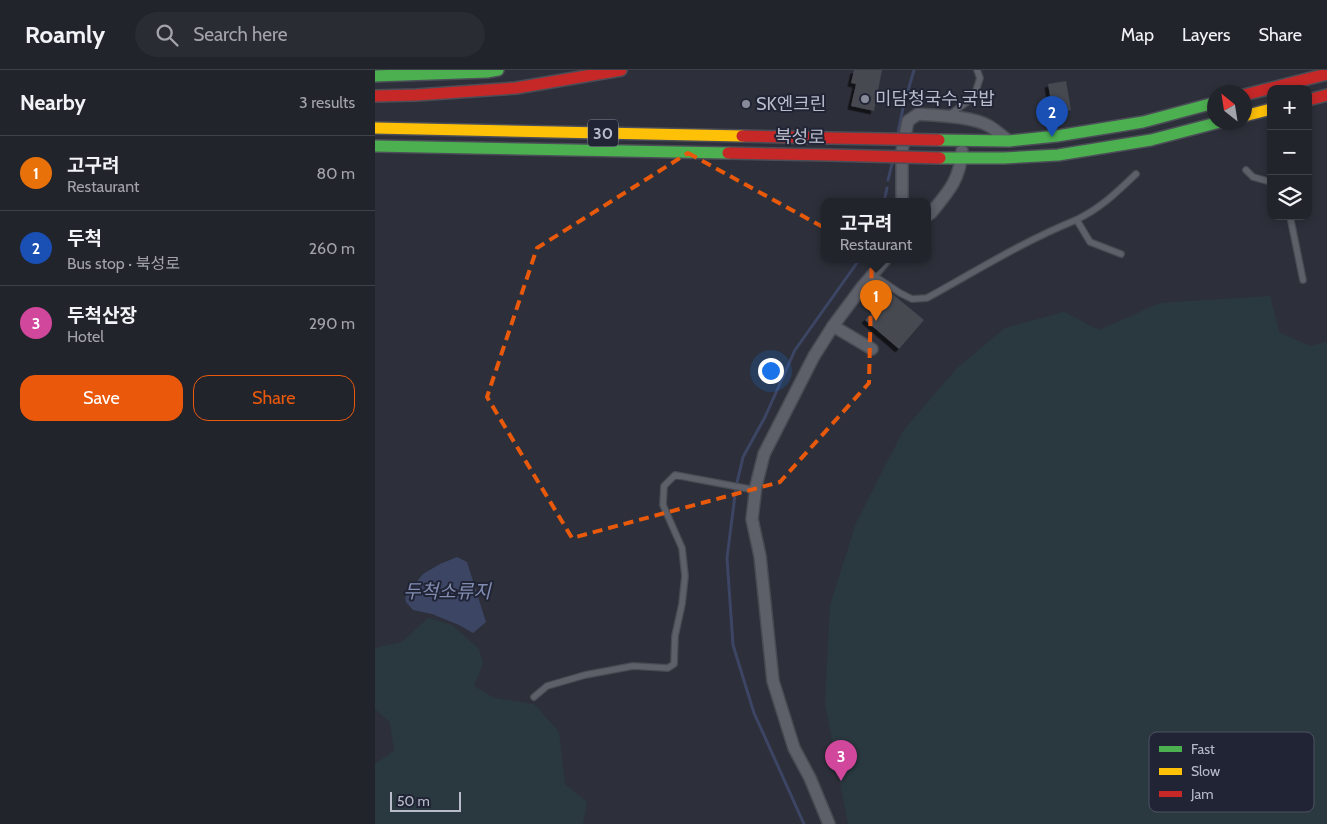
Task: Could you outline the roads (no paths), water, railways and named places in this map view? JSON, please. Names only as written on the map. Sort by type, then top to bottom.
[{"type":"main road","points":[[375,76],[498,70]]},
{"type":"main road","points":[[375,96],[516,88],[621,70]]},
{"type":"main road","points":[[1252,93],[1327,74]]},
{"type":"main road","points":[[1312,99],[1327,95]]},
{"type":"main road","name":"북성로","points":[[375,128],[1009,141],[1057,136],[1143,122],[1207,105]]},
{"type":"main road","points":[[1252,114],[1267,110]]},
{"type":"main road","name":"북성로","points":[[375,146],[1004,158],[1058,155],[1151,140],[1207,125]]},
{"type":"street","points":[[901,198],[902,151],[908,121],[918,114],[948,116],[982,123],[991,127],[1009,141]]},
{"type":"street","points":[[931,213],[951,189],[955,181],[961,158],[962,141]]},
{"type":"street","points":[[829,824],[795,748],[773,681],[760,556],[752,519],[752,490],[765,454],[814,356],[833,326],[883,263]]},
{"type":"street","points":[[833,326],[872,349]]},
{"type":"lane","points":[[948,116],[974,97],[980,78],[977,70]]},
{"type":"lane","points":[[1246,170],[1253,177],[1267,181]]},
{"type":"lane","points":[[873,275],[912,299],[927,298],[1023,244],[1096,209],[1136,174]]},
{"type":"lane","points":[[1076,220],[1090,242],[1121,254]]},
{"type":"lane","points":[[1291,220],[1303,280]]},
{"type":"lane","points":[[534,697],[547,686],[585,675],[633,666],[669,668],[674,664],[675,636],[683,604],[685,576],[682,548],[663,505],[664,486],[675,475],[752,490]]},
{"type":"water","name":"두척소류지","points":[[457,557],[467,562],[486,622],[473,633],[432,614],[413,610],[406,602],[405,597],[423,574]]},
{"type":"waterway","points":[[898,133],[914,70]]},
{"type":"waterway","points":[[888,180],[892,164]]},
{"type":"waterway","points":[[885,198],[887,188]]},
{"type":"waterway","points":[[804,824],[754,713],[733,645],[727,558],[736,487],[743,457],[765,417],[795,350],[857,263]]},
{"type":"place","name":"미담청국수,국밥","points":[[865,99]]},
{"type":"place","name":"SK엔크린","points":[[746,104]]},
{"type":"place","name":"두척","points":[[1052,137]]},
{"type":"place","name":"고구려","points":[[876,321]]},
{"type":"place","name":"두척산장","points":[[841,781]]}]
